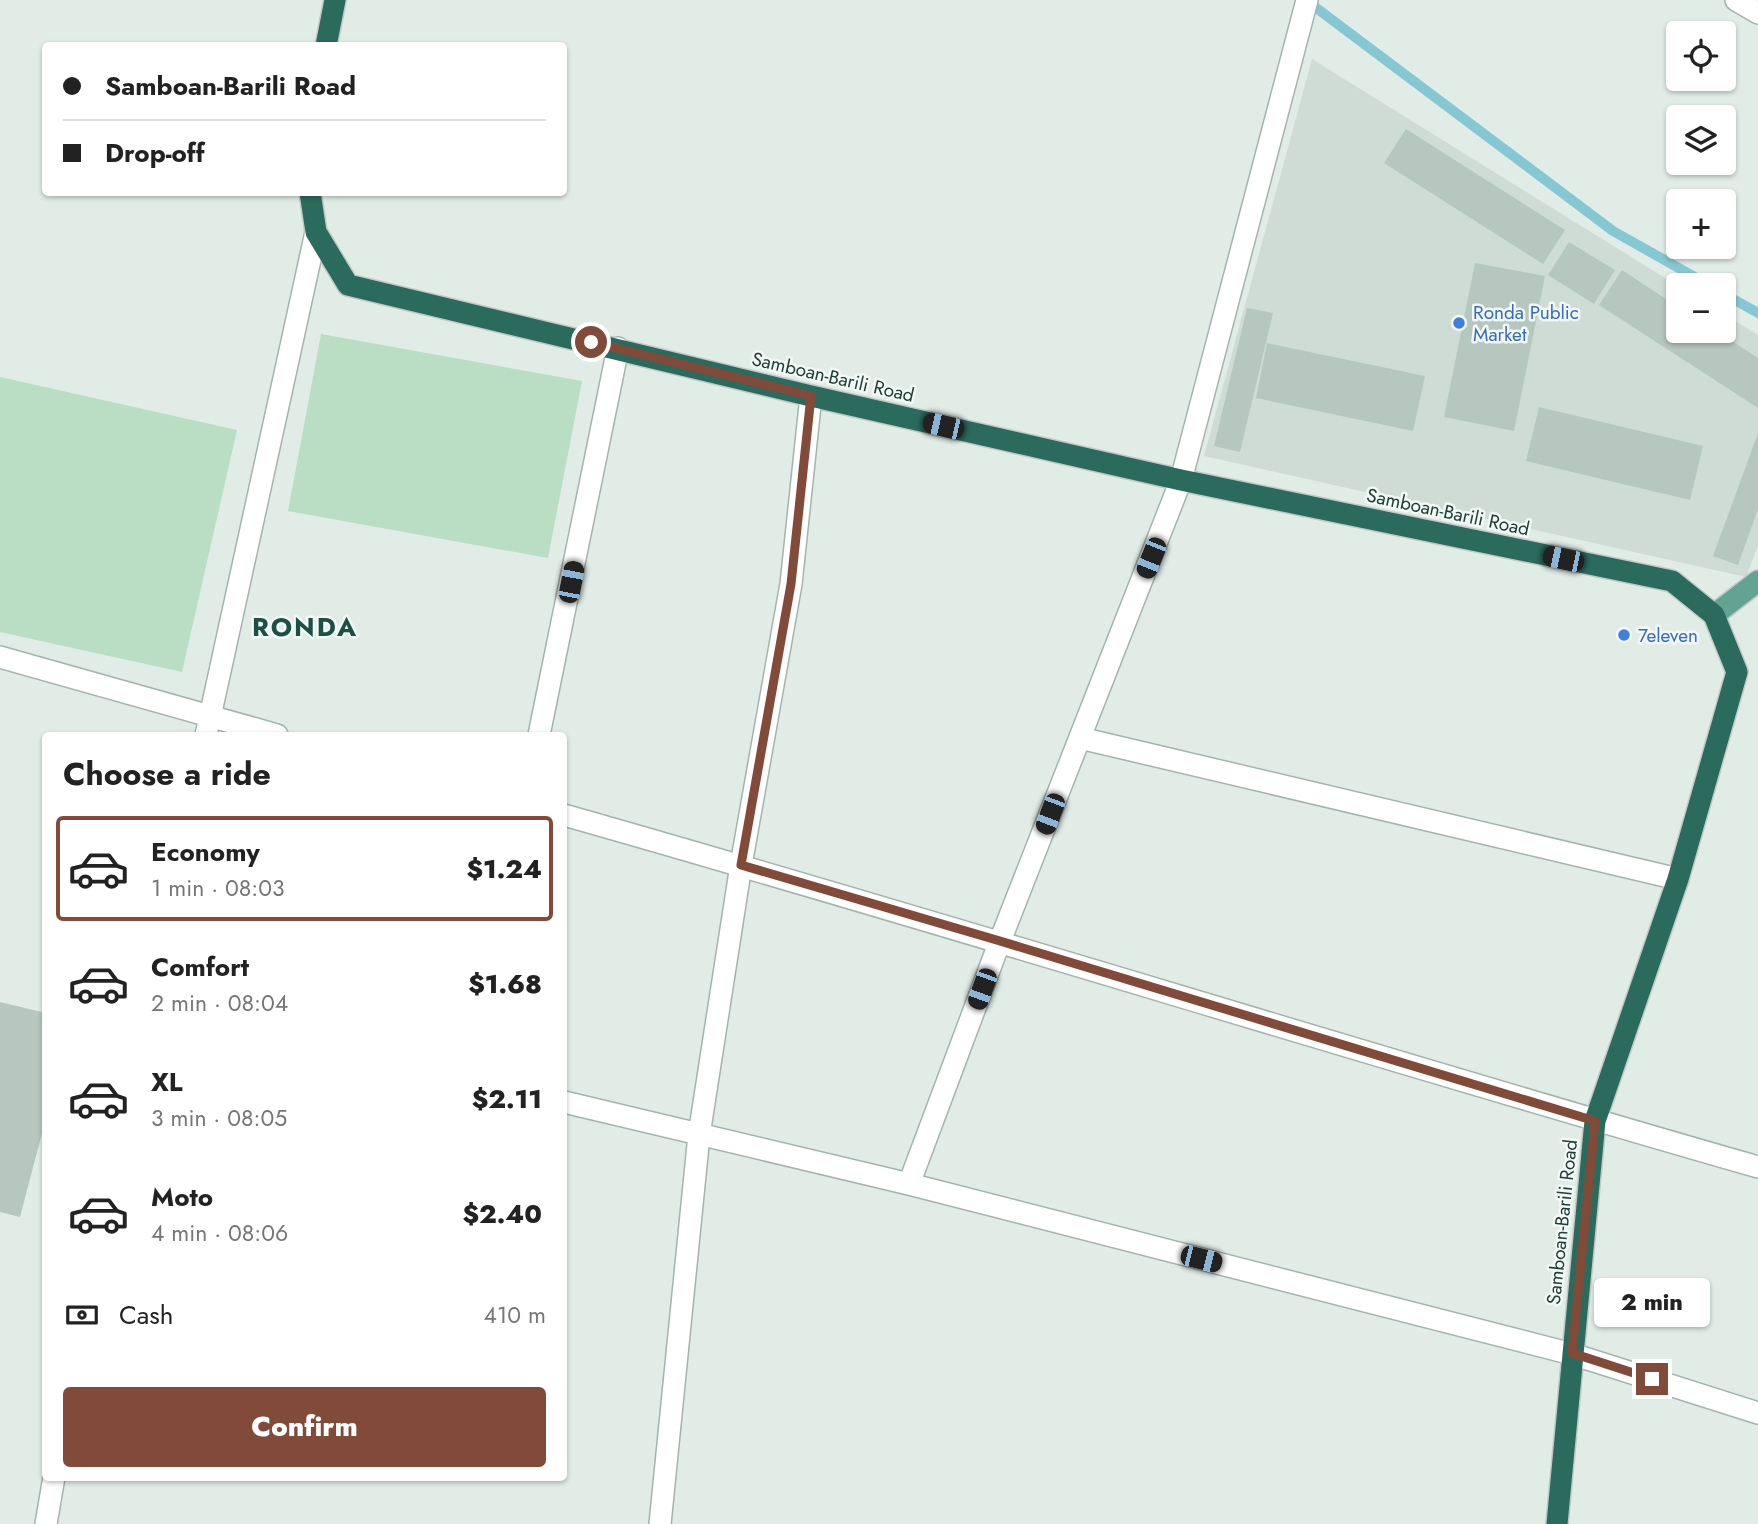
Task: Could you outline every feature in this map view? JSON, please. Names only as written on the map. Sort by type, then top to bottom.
[{"type":"highway","points":[[327,42],[335,0]]},
{"type":"highway","name":"Samboan-Barili Road","points":[[311,196],[316,232],[348,285],[811,396],[1181,480],[1672,581],[1714,615],[1737,672],[1678,878],[1595,1121],[1558,1524]]},
{"type":"main road","points":[[1714,615],[1753,592]]},
{"type":"street","points":[[909,1184],[1000,941],[1181,480],[1307,0]]},
{"type":"street","points":[[1736,0],[1758,13]]},
{"type":"street","points":[[208,726],[316,232]]},
{"type":"street","points":[[540,732],[618,348]]},
{"type":"street","points":[[660,1524],[699,1135],[741,865],[791,584],[811,396]]},
{"type":"street","points":[[0,657],[208,726],[254,732]]},
{"type":"street","points":[[1080,738],[1678,878]]},
{"type":"street","points":[[567,816],[1000,941],[1595,1121],[1758,1167]]},
{"type":"street","points":[[567,1103],[909,1184],[1572,1353],[1758,1413]]},
{"type":"street","points":[[46,1524],[53,1481]]},
{"type":"shaded area","name":"Ronda Public Market","points":[[1312,59],[1666,279],[1666,343],[1736,343],[1736,321],[1758,335],[1758,546],[1746,577],[1204,456]]},
{"type":"green space","points":[[321,334],[582,381],[548,558],[288,511]]},
{"type":"green space","points":[[0,377],[237,430],[182,672],[0,632]]},
{"type":"building","points":[[1406,129],[1565,230],[1543,264],[1384,163]]},
{"type":"building","points":[[1569,242],[1615,270],[1594,304],[1548,275]]},
{"type":"building","points":[[1475,263],[1545,276],[1514,431],[1444,417]]},
{"type":"building","points":[[1622,270],[1666,299],[1666,343],[1735,343],[1758,358],[1758,408],[1599,305]]},
{"type":"building","points":[[1247,308],[1273,313],[1240,452],[1214,446]]},
{"type":"building","points":[[1267,343],[1425,376],[1413,431],[1256,398]]},
{"type":"building","points":[[1539,407],[1703,446],[1690,500],[1526,461]]},
{"type":"building","points":[[1758,433],[1758,509],[1738,565],[1713,556]]},
{"type":"building","points":[[0,1002],[42,1012],[42,1133],[20,1217],[0,1212]]},
{"type":"waterway","points":[[1307,1],[1613,231],[1688,273]]},
{"type":"waterway","points":[[1736,301],[1758,313]]},
{"type":"place","name":"Ronda Public Market","points":[[1459,323]]},
{"type":"place","name":"7eleven","points":[[1624,635]]},
{"type":"district","name":"RONDA","points":[[305,627]]},
{"type":"route","points":[[591,342],[811,396],[791,584],[741,865],[1595,1121],[1572,1353],[1652,1379]]}]
